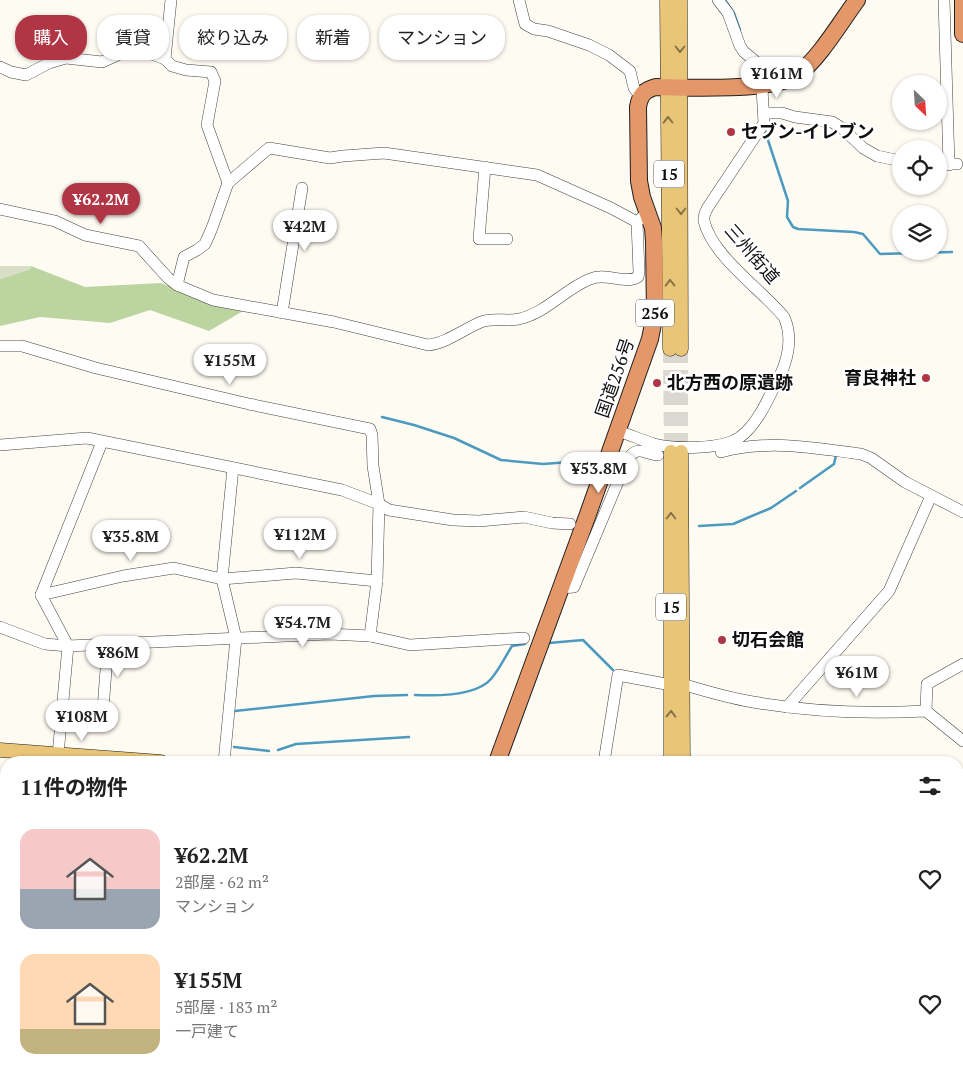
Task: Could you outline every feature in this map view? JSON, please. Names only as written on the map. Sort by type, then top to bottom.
[{"type":"highway","points":[[640,96],[651,88],[763,86],[786,82],[805,69],[857,0]]},
{"type":"highway","points":[[963,0],[963,34]]},
{"type":"highway","name":"国道256号","points":[[499,756],[650,339],[655,314],[654,241],[642,218],[642,197],[638,180],[638,107],[640,96]]},
{"type":"main road","name":"15","points":[[667,0],[674,87],[676,349]]},
{"type":"main road","name":"15","points":[[674,87],[680,0]]},
{"type":"main road","name":"15","points":[[671,756],[676,685],[675,453]]},
{"type":"main road","name":"15","points":[[676,685],[682,756]]},
{"type":"main road","points":[[0,750],[73,756]]},
{"type":"street","points":[[169,15],[170,0]]},
{"type":"street","points":[[520,0],[525,24],[534,29],[548,31],[589,45],[609,55],[630,71],[634,88],[640,96]]},
{"type":"street","points":[[718,0],[728,12],[740,46],[755,61],[761,71],[764,113],[782,113],[795,117],[832,122],[842,128],[863,148],[877,156],[892,159]]},
{"type":"street","points":[[944,0],[948,164]]},
{"type":"street","points":[[0,67],[11,72],[26,75],[49,63],[66,58],[102,62],[106,60]]},
{"type":"street","points":[[166,60],[172,66],[186,70],[211,72],[215,81],[207,125],[228,183]]},
{"type":"street","name":"三州街道","points":[[618,431],[655,444],[672,447],[712,446],[728,443],[740,438],[746,432],[765,406],[784,370],[788,356],[787,324],[780,312],[719,249],[704,221],[704,214],[708,207],[764,123],[764,113]]},
{"type":"street","points":[[0,209],[55,221],[85,235],[139,246],[168,278],[177,285],[213,300],[334,322],[428,345],[437,344],[483,321],[519,319],[548,305],[580,283],[593,277],[613,276],[630,281],[634,280],[640,272],[642,218],[611,208],[537,175],[384,153],[330,158],[269,148],[228,183],[205,244],[184,257],[177,285]]},
{"type":"street","points":[[485,167],[478,239],[507,240]]},
{"type":"street","points":[[282,313],[302,188]]},
{"type":"street","points":[[0,346],[22,346],[37,349],[101,370],[249,404],[370,429],[379,504],[377,581],[370,636]]},
{"type":"street","points":[[0,445],[87,438],[342,490],[379,504],[389,510],[454,520],[479,521],[524,518],[570,524]]},
{"type":"street","points":[[58,755],[68,646],[41,595],[102,442]]},
{"type":"street","points":[[561,588],[574,587],[631,455],[642,451],[675,453],[720,452],[734,448],[789,445],[861,454],[871,458],[905,482],[963,512]]},
{"type":"street","points":[[225,756],[236,638],[222,579],[233,468]]},
{"type":"street","points":[[787,706],[889,591],[931,496]]},
{"type":"street","points":[[41,595],[123,576],[174,568],[222,579],[296,573],[377,581]]},
{"type":"street","points":[[0,627],[45,644],[68,646],[329,634],[370,636],[410,645],[524,638]]},
{"type":"street","points":[[103,709],[108,644]]},
{"type":"street","points":[[926,711],[928,684],[963,664]]},
{"type":"street","points":[[605,756],[618,675],[676,685],[752,702],[823,710],[926,711],[963,740]]},
{"type":"green space","points":[[0,266],[31,266],[30,269],[0,279]]},
{"type":"green space","points":[[31,266],[85,287],[161,283],[208,302],[243,311],[209,331],[150,310],[110,323],[40,317],[0,326],[0,279],[30,269]]},
{"type":"waterway","points":[[725,0],[734,13],[740,30]]},
{"type":"waterway","points":[[765,131],[788,201],[787,217],[793,227],[863,234],[880,254],[952,252]]},
{"type":"waterway","points":[[382,417],[454,438],[501,460],[543,464],[597,460]]},
{"type":"waterway","points":[[800,488],[834,464],[836,455]]},
{"type":"waterway","points":[[699,526],[733,524],[771,508],[796,491]]},
{"type":"waterway","points":[[549,643],[583,640],[613,670]]},
{"type":"waterway","points":[[415,695],[455,694],[476,689],[491,679],[512,646],[525,644]]},
{"type":"waterway","points":[[235,711],[374,696],[407,695]]},
{"type":"waterway","points":[[278,750],[296,744],[409,737]]},
{"type":"waterway","points":[[234,747],[269,751]]},
{"type":"tunnel","points":[[670,349],[671,452]]},
{"type":"tunnel","points":[[681,349],[681,452]]},
{"type":"place","name":"セブン-イレブン","points":[[731,132]]},
{"type":"place","name":"育良神社","points":[[926,378]]},
{"type":"place","name":"北方西の原遺跡","points":[[657,383]]},
{"type":"place","name":"切石会館","points":[[722,640]]}]
